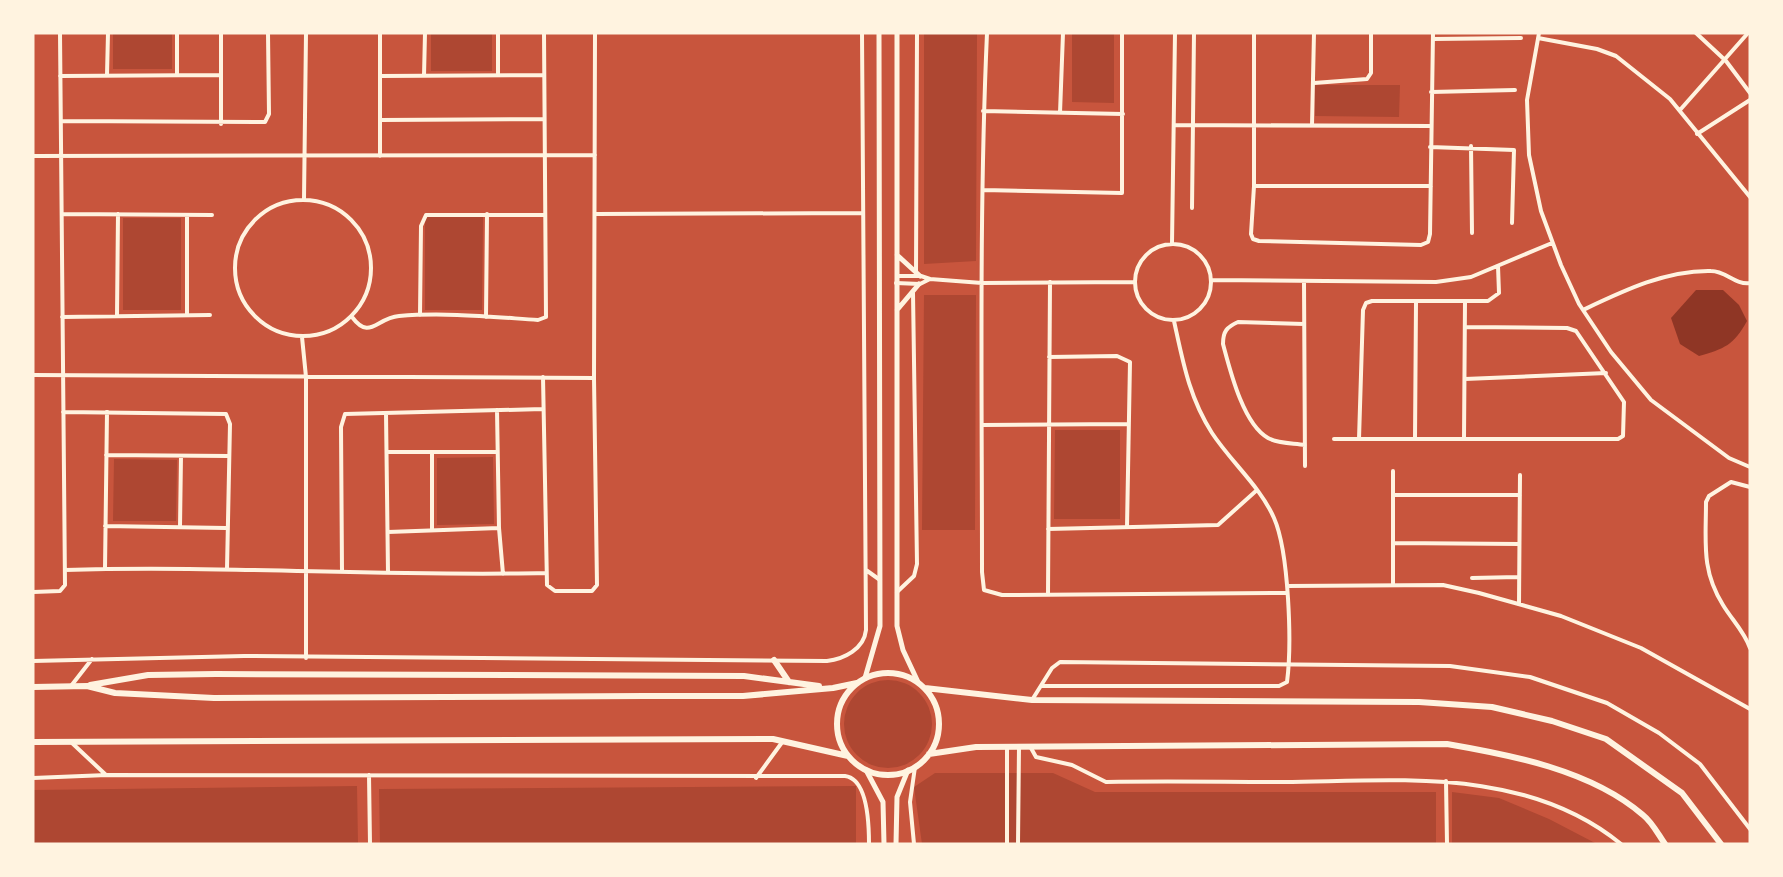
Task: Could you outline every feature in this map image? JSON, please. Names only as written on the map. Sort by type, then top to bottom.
[{"type":"main road","points":[[774,660],[789,682]]},
{"type":"main road","points":[[33,742],[784,740],[848,756],[866,770],[890,775],[911,769],[929,754],[939,730],[938,711],[925,688],[918,682],[893,672],[833,688],[743,696],[214,698],[116,693],[87,686]]},
{"type":"main road","points":[[33,687],[87,686],[160,675],[744,676],[833,688]]},
{"type":"main road","points":[[848,756],[837,731],[837,717],[845,696],[857,682]]},
{"type":"main road","points":[[925,688],[1032,700],[1419,702],[1492,707],[1552,721],[1606,739],[1682,793],[1721,844]]},
{"type":"main road","points":[[929,754],[976,747],[1447,744],[1510,755],[1564,772],[1599,788],[1642,814],[1665,844]]},
{"type":"street","points":[[33,592],[63,589],[65,570],[60,33]]},
{"type":"street","points":[[107,75],[108,33]]},
{"type":"street","points":[[177,33],[177,75]]},
{"type":"street","points":[[221,33],[221,124]]},
{"type":"street","points":[[61,121],[261,124],[268,119],[268,33]]},
{"type":"street","points":[[304,199],[306,33]]},
{"type":"street","points":[[380,33],[380,156]]},
{"type":"street","points":[[424,75],[425,33]]},
{"type":"street","points":[[498,33],[498,75]]},
{"type":"street","points":[[352,317],[360,327],[366,329],[396,316],[538,320],[546,317],[544,33]]},
{"type":"street","points":[[543,377],[547,585],[555,591],[592,591],[597,585],[594,378],[597,214],[595,33]]},
{"type":"street","points":[[33,661],[93,658],[306,658],[831,661],[859,646],[866,630],[862,33]]},
{"type":"street","points":[[865,678],[880,626],[879,33]]},
{"type":"street","points":[[897,33],[897,626],[903,650],[918,682]]},
{"type":"street","points":[[917,33],[918,274]]},
{"type":"street","points":[[987,33],[983,111],[982,283],[982,586],[984,591],[993,594],[1048,595],[1287,593]]},
{"type":"street","points":[[1060,113],[1064,33]]},
{"type":"street","points":[[983,190],[1122,193],[1122,33]]},
{"type":"street","points":[[1172,243],[1175,33]]},
{"type":"street","points":[[1192,208],[1191,125],[1194,33]]},
{"type":"street","points":[[1254,33],[1254,186],[1251,234],[1259,242],[1421,244],[1428,242],[1430,234],[1433,33]]},
{"type":"street","points":[[1312,125],[1314,33]]},
{"type":"street","points":[[1314,83],[1367,79],[1371,73],[1371,33]]},
{"type":"street","points":[[1696,33],[1726,61],[1750,93]]},
{"type":"street","points":[[1680,110],[1726,61],[1748,33]]},
{"type":"street","points":[[1750,197],[1697,134],[1680,110],[1616,56],[1598,49],[1538,36],[1527,100],[1529,154],[1541,211],[1552,243],[1584,310],[1611,352],[1651,400],[1729,458],[1750,467]]},
{"type":"street","points":[[1433,39],[1521,38]]},
{"type":"street","points":[[60,76],[221,75]]},
{"type":"street","points":[[380,76],[544,75]]},
{"type":"street","points":[[1431,92],[1515,90]]},
{"type":"street","points":[[1697,134],[1750,100]]},
{"type":"street","points":[[983,111],[1122,114]]},
{"type":"street","points":[[380,120],[544,119]]},
{"type":"street","points":[[1174,125],[1430,126]]},
{"type":"street","points":[[1430,147],[1471,146],[1514,150],[1512,223]]},
{"type":"street","points":[[1471,146],[1472,233]]},
{"type":"street","points":[[33,156],[595,155]]},
{"type":"street","points":[[1254,186],[1431,186]]},
{"type":"street","points":[[304,199],[324,202],[342,211],[357,225],[367,242],[372,262],[371,282],[364,301],[352,317],[329,332],[302,337],[281,333],[262,323],[247,308],[238,289],[235,267],[238,246],[248,227],[264,212],[283,202],[304,199]]},
{"type":"street","points":[[420,315],[423,217],[429,213],[544,215]]},
{"type":"street","points":[[597,214],[862,213]]},
{"type":"street","points":[[62,214],[212,215]]},
{"type":"street","points":[[117,316],[118,214]]},
{"type":"street","points":[[486,317],[487,214]]},
{"type":"street","points":[[187,215],[187,315]]},
{"type":"street","points":[[1172,243],[1184,245],[1203,258],[1211,280],[1205,304],[1186,318],[1174,321],[1162,319],[1146,310],[1136,294],[1134,282],[1142,260],[1150,251],[1172,243]]},
{"type":"street","points":[[1211,280],[1436,282],[1471,277],[1552,243]]},
{"type":"street","points":[[897,255],[918,274],[930,279],[982,283],[1134,282]]},
{"type":"street","points":[[1359,438],[1363,310],[1366,303],[1372,301],[1488,301],[1499,293],[1498,266]]},
{"type":"street","points":[[1584,310],[1663,277],[1713,270],[1740,283],[1750,283]]},
{"type":"street","points":[[897,276],[918,274]]},
{"type":"street","points":[[896,283],[919,284],[930,279]]},
{"type":"street","points":[[1048,595],[1050,282]]},
{"type":"street","points":[[1304,282],[1305,466]]},
{"type":"street","points":[[896,310],[919,284]]},
{"type":"street","points":[[897,592],[914,576],[917,564],[913,293]]},
{"type":"street","points":[[1464,438],[1465,301]]},
{"type":"street","points":[[1415,438],[1416,302]]},
{"type":"street","points":[[62,317],[210,315]]},
{"type":"street","points":[[1041,686],[1279,686],[1287,682],[1287,586],[1284,552],[1276,520],[1257,490],[1211,432],[1190,393],[1174,321]]},
{"type":"street","points":[[1304,324],[1238,322],[1228,326],[1223,335],[1223,344],[1237,395],[1260,431],[1276,441],[1305,445]]},
{"type":"street","points":[[1334,439],[1618,439],[1623,436],[1624,402],[1582,337],[1567,328],[1465,327]]},
{"type":"street","points":[[302,337],[306,377],[306,658]]},
{"type":"street","points":[[1049,357],[1117,356],[1127,359],[1132,367],[1128,424],[1127,527]]},
{"type":"street","points":[[1465,379],[1606,373]]},
{"type":"street","points":[[33,375],[594,378]]},
{"type":"street","points":[[342,572],[343,417],[348,413],[543,409]]},
{"type":"street","points":[[497,410],[498,528],[503,574]]},
{"type":"street","points":[[63,412],[226,414],[230,424],[226,528],[227,569]]},
{"type":"street","points":[[105,569],[107,412]]},
{"type":"street","points":[[386,412],[388,572]]},
{"type":"street","points":[[982,424],[1128,424]]},
{"type":"street","points":[[387,452],[497,452]]},
{"type":"street","points":[[432,452],[432,530]]},
{"type":"street","points":[[106,456],[228,456]]},
{"type":"street","points":[[180,527],[181,456]]},
{"type":"street","points":[[1393,471],[1393,585]]},
{"type":"street","points":[[1519,604],[1520,475]]},
{"type":"street","points":[[1750,487],[1731,482],[1709,496],[1706,502],[1708,575],[1723,605],[1742,631],[1750,648]]},
{"type":"street","points":[[1048,529],[1221,525],[1257,490]]},
{"type":"street","points":[[1393,495],[1520,495]]},
{"type":"street","points":[[105,526],[226,528]]},
{"type":"street","points":[[388,532],[498,528]]},
{"type":"street","points":[[1393,543],[1519,544]]},
{"type":"street","points":[[65,570],[227,569],[306,573],[546,573]]},
{"type":"street","points":[[866,570],[880,581]]},
{"type":"street","points":[[1472,578],[1518,577]]},
{"type":"street","points":[[1287,586],[1443,585],[1519,604],[1561,616],[1641,648],[1750,709]]},
{"type":"street","points":[[70,686],[93,658]]},
{"type":"street","points":[[1032,700],[1052,668],[1060,662],[1450,666],[1530,677],[1607,703],[1659,733],[1700,764],[1750,829]]},
{"type":"street","points":[[756,778],[784,740]]},
{"type":"street","points":[[71,742],[107,775]]},
{"type":"street","points":[[1006,747],[1007,844]]},
{"type":"street","points":[[1018,844],[1019,747]]},
{"type":"street","points":[[1030,748],[1036,757],[1072,765],[1106,782],[1446,781],[1492,787],[1553,805],[1599,828],[1621,844]]},
{"type":"street","points":[[896,844],[897,797],[911,769]]},
{"type":"street","points":[[911,769],[910,802],[914,844]]},
{"type":"street","points":[[866,770],[883,802],[884,844]]},
{"type":"street","points":[[33,778],[107,775],[756,778],[850,776],[858,784],[866,805],[869,844]]},
{"type":"street","points":[[369,775],[370,844]]},
{"type":"street","points":[[1446,781],[1447,844]]},
{"type":"shaded area","points":[[113,33],[172,33],[172,69],[113,69]]},
{"type":"shaded area","points":[[431,33],[492,33],[492,71],[431,71]]},
{"type":"shaded area","points":[[924,33],[977,33],[976,261],[924,264]]},
{"type":"shaded area","points":[[1072,33],[1114,33],[1114,103],[1072,102]]},
{"type":"shaded area","points":[[1315,85],[1400,85],[1399,117],[1315,116]]},
{"type":"shaded area","points":[[425,217],[483,217],[482,310],[425,310]]},
{"type":"shaded area","points":[[123,218],[181,218],[181,310],[123,310]]},
{"type":"shaded area","points":[[1696,290],[1723,290],[1739,305],[1747,321],[1738,336],[1728,345],[1699,356],[1680,344],[1671,318]]},
{"type":"shaded area","points":[[924,295],[976,295],[975,530],[922,530]]},
{"type":"shaded area","points":[[1055,430],[1120,430],[1120,519],[1054,519]]},
{"type":"shaded area","points":[[493,457],[494,524],[437,525],[437,458]]},
{"type":"shaded area","points":[[114,459],[177,460],[176,521],[113,521]]},
{"type":"shaded area","points":[[879,680],[897,680],[913,687],[925,699],[932,715],[932,733],[925,749],[913,761],[897,768],[879,768],[863,761],[851,749],[844,733],[844,715],[851,699],[863,687]]},
{"type":"shaded area","points":[[935,773],[1053,773],[1095,792],[1436,792],[1436,844],[922,844],[914,787]]},
{"type":"shaded area","points":[[357,786],[358,844],[33,844],[33,790]]},
{"type":"shaded area","points":[[856,786],[856,844],[380,844],[379,789]]},
{"type":"shaded area","points":[[1452,792],[1499,798],[1549,819],[1597,844],[1452,844]]}]
